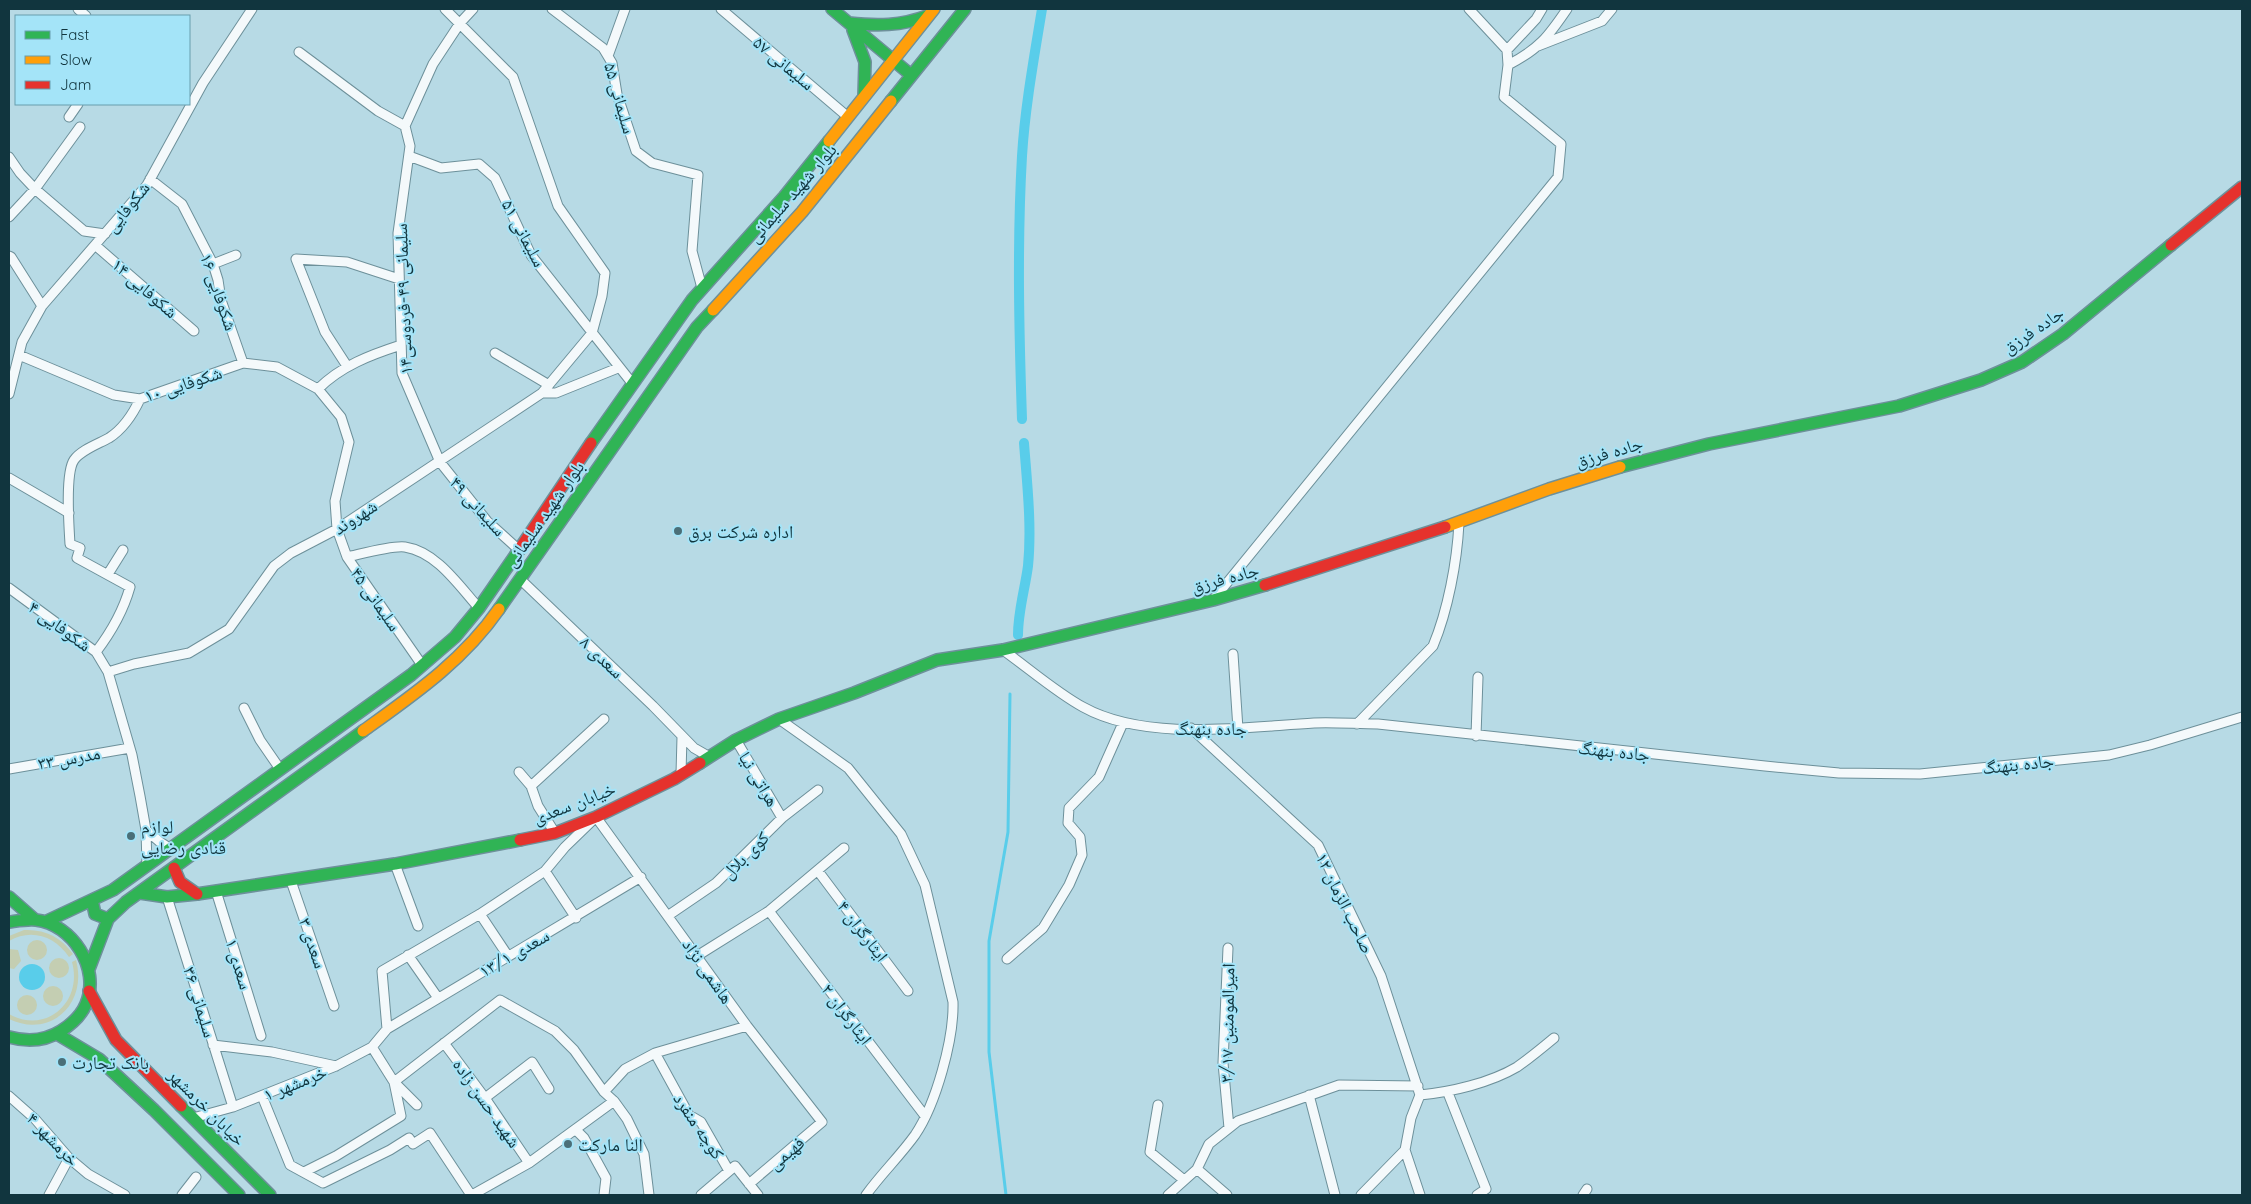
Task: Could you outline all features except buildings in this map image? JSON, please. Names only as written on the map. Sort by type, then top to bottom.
[{"type":"main road","points":[[832,9],[911,75]]},
{"type":"main road","name":"بلوار شهید سلیمانی","points":[[89,969],[108,919],[126,902],[445,671],[477,638],[697,328],[802,212],[964,9]]},
{"type":"main road","name":"بلوار شهید سلیمانی","points":[[47,921],[113,890],[422,665],[455,637],[479,608],[632,384],[702,288],[784,197],[931,12]]},
{"type":"main road","points":[[849,23],[878,27],[898,26],[931,12]]},
{"type":"main road","points":[[849,23],[861,45],[867,64],[867,77],[863,98]]},
{"type":"main road","name":"جاده فرزق","points":[[937,660],[1003,650],[1213,600],[1301,575],[1459,522],[1549,489],[1635,462],[1709,444],[1899,406],[1981,380],[2022,362],[2063,334],[2242,187]]},
{"type":"main road","points":[[552,499],[568,511]]},
{"type":"main road","name":"خیابان سعدی","points":[[140,893],[167,897],[216,892],[395,864],[555,833],[596,817],[681,774],[736,740],[779,719],[854,693],[937,660]]},
{"type":"main road","points":[[174,868],[180,882],[197,894]]},
{"type":"main road","points":[[9,897],[34,919]]},
{"type":"main road","points":[[92,900],[91,907],[94,912],[103,919],[108,919]]},
{"type":"main road","points":[[9,922],[34,919],[47,921],[62,928],[74,938],[83,951],[89,969],[89,991],[81,1012],[70,1024],[57,1034],[36,1040],[25,1041],[9,1037]]},
{"type":"main road","name":"خیابان خرمشهر","points":[[89,991],[116,1040],[270,1195]]},
{"type":"main road","points":[[57,1034],[99,1060],[136,1093],[239,1195]]},
{"type":"main road","points":[[136,1093],[139,1081],[152,1077]]},
{"type":"street","name":"شکوفایی","points":[[9,394],[22,342],[42,306],[150,179],[203,83],[252,9]]},
{"type":"street","points":[[445,9],[513,77],[558,206],[605,273],[602,296],[592,333]]},
{"type":"street","points":[[299,52],[378,111],[406,126],[433,64],[460,23],[473,9]]},
{"type":"street","name":"سلیمانی ۵۵","points":[[552,9],[603,48],[608,56],[612,63],[616,94],[636,151],[652,164],[698,175],[692,251],[702,288]]},
{"type":"street","points":[[608,56],[625,9]]},
{"type":"street","name":"سلیمانی ۵۷","points":[[721,9],[848,117]]},
{"type":"street","points":[[1213,600],[1558,177],[1561,144],[1504,97],[1508,65],[1507,50],[1469,9]]},
{"type":"street","points":[[1507,50],[1536,19],[1542,9]]},
{"type":"street","points":[[1508,65],[1532,53],[1551,34],[1567,9]]},
{"type":"street","points":[[1538,46],[1602,21],[1612,9]]},
{"type":"street","points":[[69,117],[77,105]]},
{"type":"street","name":"سلیمانی ۴۹-فردوسی۱۴","points":[[406,126],[410,146],[398,233],[402,373],[440,462]]},
{"type":"street","points":[[9,217],[35,188],[80,127]]},
{"type":"street","name":"سلیمانی ۵۱","points":[[409,156],[441,168],[479,164],[495,178],[531,254],[632,384]]},
{"type":"street","points":[[9,157],[20,174],[84,230],[105,234]]},
{"type":"street","name":"شکوفایی ۱۶","points":[[150,179],[182,204],[213,264],[221,300],[243,363]]},
{"type":"street","name":"شکوفایی ۱۴","points":[[95,245],[194,331]]},
{"type":"street","points":[[213,264],[236,255]]},
{"type":"street","points":[[9,256],[42,306]]},
{"type":"street","points":[[347,366],[325,332],[296,259],[347,262],[399,279]]},
{"type":"street","name":"شهروند","points":[[108,672],[134,664],[190,653],[229,629],[274,566],[290,553],[337,529],[542,393],[592,333]]},
{"type":"street","points":[[318,389],[331,376],[347,366],[368,355],[401,345]]},
{"type":"street","points":[[495,353],[549,385]]},
{"type":"street","name":"شکوفایی ۱۰","points":[[20,355],[114,395],[140,399],[243,363],[277,367],[318,389]]},
{"type":"street","points":[[542,393],[556,393],[618,368]]},
{"type":"street","name":"سلیمانی ۴۵","points":[[318,389],[342,417],[349,442],[334,501],[337,529],[347,556],[422,665]]},
{"type":"street","points":[[96,652],[113,629],[125,604],[130,587],[77,558],[80,548],[70,544],[68,513],[72,462],[81,454],[111,436],[134,412],[140,399]]},
{"type":"street","name":"سلیمانی ۴۹","points":[[440,462],[487,521],[518,549]]},
{"type":"street","points":[[9,478],[68,513]]},
{"type":"street","points":[[1358,724],[1433,646],[1440,630],[1458,544],[1459,522]]},
{"type":"street","points":[[347,556],[404,547],[424,553],[437,562],[479,608]]},
{"type":"street","points":[[108,574],[123,550]]},
{"type":"street","name":"سعدی ۸","points":[[520,579],[682,737],[694,748],[708,756]]},
{"type":"street","name":"شکوفایی ۴","points":[[9,588],[96,652],[108,672],[131,751],[146,830],[147,866]]},
{"type":"street","name":"جاده بنهنگ","points":[[1003,650],[1083,707],[1123,724],[1148,728],[1238,729],[1316,723],[1378,724],[1476,736],[1839,773],[1920,774],[2109,754],[2150,745],[2242,717]]},
{"type":"street","points":[[1233,654],[1238,729]]},
{"type":"street","points":[[1476,736],[1478,677]]},
{"type":"street","points":[[244,708],[260,740],[280,769]]},
{"type":"street","points":[[531,786],[604,719]]},
{"type":"street","points":[[779,719],[848,768],[901,834],[926,885],[953,1002],[953,1017],[937,1087],[925,1116],[915,1134],[866,1195]]},
{"type":"street","points":[[1007,959],[1043,928],[1069,885],[1082,856],[1080,836],[1068,823],[1069,808],[1099,776],[1123,724]]},
{"type":"street","name":"صاحب الزمان ۱۲","points":[[1191,728],[1318,845],[1381,976],[1419,1091]]},
{"type":"street","points":[[681,774],[682,737]]},
{"type":"street","name":"هراتی نیا","points":[[736,740],[782,818]]},
{"type":"street","name":"مدرس ۳۳","points":[[9,769],[131,751]]},
{"type":"street","points":[[519,772],[531,786],[538,806],[555,833]]},
{"type":"street","name":"کوی بلال","points":[[669,915],[716,883],[782,818],[818,790]]},
{"type":"street","points":[[387,1029],[382,972],[480,914],[545,871],[565,847],[596,817]]},
{"type":"street","name":"هاشمی نژاد","points":[[596,817],[669,915],[747,1026],[822,1122]]},
{"type":"street","points":[[146,830],[171,849]]},
{"type":"street","points":[[697,956],[769,911],[844,848]]},
{"type":"street","points":[[395,864],[418,926]]},
{"type":"street","points":[[545,871],[576,918]]},
{"type":"street","name":"ایثارگران ۴","points":[[818,871],[908,991]]},
{"type":"street","name":"سعدی ۱۳/۱","points":[[387,1029],[508,956],[576,918],[641,877]]},
{"type":"street","name":"سعدی ۳","points":[[291,881],[334,1006]]},
{"type":"street","name":"سعدی ۱","points":[[216,892],[261,1036]]},
{"type":"street","name":"سلیمانی ۳۶","points":[[167,897],[233,1107]]},
{"type":"street","name":"ایثارگران ۲","points":[[769,911],[925,1116]]},
{"type":"street","points":[[480,914],[508,956]]},
{"type":"street","name":"امیرالمومنین ۳/۱۷","points":[[1228,948],[1223,1063],[1229,1128]]},
{"type":"street","points":[[408,955],[438,998]]},
{"type":"street","points":[[394,1082],[500,1000],[555,1031],[574,1050],[604,1092],[614,1101],[627,1119],[644,1154],[650,1195]]},
{"type":"street","points":[[604,1092],[625,1069],[655,1053],[747,1026]]},
{"type":"street","name":"خرمشهر ۱","points":[[193,1118],[233,1107],[336,1066],[372,1047],[387,1029]]},
{"type":"street","points":[[1168,1195],[1197,1169],[1208,1144],[1238,1121],[1338,1086],[1448,1093],[1516,1067],[1554,1038]]},
{"type":"street","name":"شهید حسن زاده","points":[[444,1043],[486,1098],[529,1163]]},
{"type":"street","points":[[214,1045],[272,1052],[336,1066]]},
{"type":"street","points":[[372,1047],[394,1082],[417,1105]]},
{"type":"street","name":"کوچه منفرد","points":[[655,1053],[689,1115],[701,1122],[732,1169],[758,1195]]},
{"type":"street","points":[[486,1098],[532,1062],[549,1089]]},
{"type":"street","points":[[304,1172],[336,1156],[401,1116],[394,1082]]},
{"type":"street","points":[[1419,1091],[1411,1118],[1405,1150],[1420,1195]]},
{"type":"street","points":[[1448,1093],[1486,1189],[1477,1195]]},
{"type":"street","points":[[1309,1095],[1335,1195]]},
{"type":"street","name":"خرمشهر ۴","points":[[9,1096],[35,1119],[69,1158],[88,1174],[125,1195]]},
{"type":"street","points":[[262,1096],[290,1165],[322,1183],[390,1150],[409,1138],[413,1144],[430,1133],[471,1195],[529,1163],[614,1101]]},
{"type":"street","points":[[1158,1104],[1150,1152],[1184,1180]]},
{"type":"street","name":"فهیمی","points":[[749,1184],[822,1122]]},
{"type":"street","points":[[576,1130],[584,1138],[606,1178],[604,1195]]},
{"type":"street","points":[[1361,1195],[1405,1150]]},
{"type":"street","points":[[49,1195],[69,1158]]},
{"type":"street","points":[[701,1195],[732,1169]]},
{"type":"street","points":[[1197,1169],[1227,1195]]},
{"type":"street","points":[[182,1195],[196,1177]]},
{"type":"green space","points":[[24,930],[39,931],[52,935],[73,954],[69,957],[57,944],[42,936],[26,935],[9,941],[9,936]]},
{"type":"green space","points":[[37,940],[44,943],[47,950],[44,957],[37,960],[30,957],[27,950],[30,943]]},
{"type":"green space","points":[[9,949],[18,950],[21,961],[14,969],[9,968]]},
{"type":"green space","points":[[59,958],[66,961],[69,968],[66,975],[59,978],[52,975],[49,968],[52,961]]},
{"type":"green space","points":[[76,960],[78,976],[76,991],[71,1003],[62,1014],[51,1021],[38,1024],[24,1024],[9,1019],[9,1014],[23,1019],[36,1020],[48,1017],[59,1011],[67,1002],[72,990],[74,977],[72,962]]},
{"type":"green space","points":[[53,986],[60,989],[63,996],[60,1003],[53,1006],[46,1003],[43,996],[46,989]]},
{"type":"green space","points":[[27,995],[34,998],[37,1005],[34,1012],[27,1015],[20,1012],[17,1005],[20,998]]},
{"type":"water","points":[[32,964],[41,968],[45,977],[41,986],[32,990],[23,986],[19,977],[23,968]]},
{"type":"waterway","points":[[1022,419],[1019,287],[1019,221],[1022,156],[1042,9]]},
{"type":"waterway","points":[[1018,635],[1029,551],[1029,504],[1024,443]]},
{"type":"waterway","points":[[1006,1195],[989,1052],[989,941],[1008,832],[1010,694]]},
{"type":"traffic: fast","points":[[832,9],[911,75]]},
{"type":"traffic: fast","points":[[891,101],[965,9]]},
{"type":"traffic: fast","points":[[849,23],[889,24],[908,22],[927,16]]},
{"type":"traffic: fast","points":[[853,30],[865,62],[864,96]]},
{"type":"traffic: fast","points":[[591,443],[692,300],[784,197],[829,141]]},
{"type":"traffic: fast","points":[[1620,467],[1709,444],[1899,406],[1981,380],[2022,362],[2063,334],[2171,245]]},
{"type":"traffic: fast","points":[[499,609],[697,327],[713,310]]},
{"type":"traffic: fast","points":[[47,921],[113,890],[411,675],[455,637],[479,608],[519,550]]},
{"type":"traffic: fast","points":[[700,763],[736,740],[779,719],[854,693],[937,660],[1003,650],[1213,600],[1265,585]]},
{"type":"traffic: fast","points":[[89,969],[108,919],[126,902],[363,731]]},
{"type":"traffic: fast","points":[[140,893],[167,897],[197,894],[395,864],[520,840]]},
{"type":"traffic: fast","points":[[9,897],[34,919]]},
{"type":"traffic: fast","points":[[92,900],[95,914],[108,919]]},
{"type":"traffic: fast","points":[[9,922],[36,920],[49,923],[61,930],[72,939],[80,950],[90,976],[90,990],[86,1004],[82,1012],[72,1023],[49,1037],[36,1040],[22,1040],[9,1037]]},
{"type":"traffic: fast","points":[[57,1034],[99,1059],[154,1110],[239,1195]]},
{"type":"traffic: fast","points":[[181,1106],[270,1195]]},
{"type":"traffic: slow","points":[[829,141],[934,9]]},
{"type":"traffic: slow","points":[[713,310],[802,212],[891,101]]},
{"type":"traffic: slow","points":[[1445,527],[1549,489],[1620,467]]},
{"type":"traffic: slow","points":[[363,731],[419,690],[453,661],[470,645],[499,609]]},
{"type":"traffic: jam","points":[[2171,245],[2242,187]]},
{"type":"traffic: jam","points":[[519,550],[591,443]]},
{"type":"traffic: jam","points":[[1265,585],[1445,527]]},
{"type":"traffic: jam","points":[[520,840],[555,833],[596,817],[674,779],[700,763]]},
{"type":"traffic: jam","points":[[174,868],[180,882],[197,894]]},
{"type":"traffic: jam","points":[[89,991],[116,1040],[181,1106]]},
{"type":"place","name":"اداره شرکت برق","points":[[678,531]]},
{"type":"place","name":"لوازم قنادی رضایی","points":[[131,836]]},
{"type":"place","name":"بانک تجارت","points":[[62,1062]]},
{"type":"place","name":"النا مارکت","points":[[568,1144]]}]
